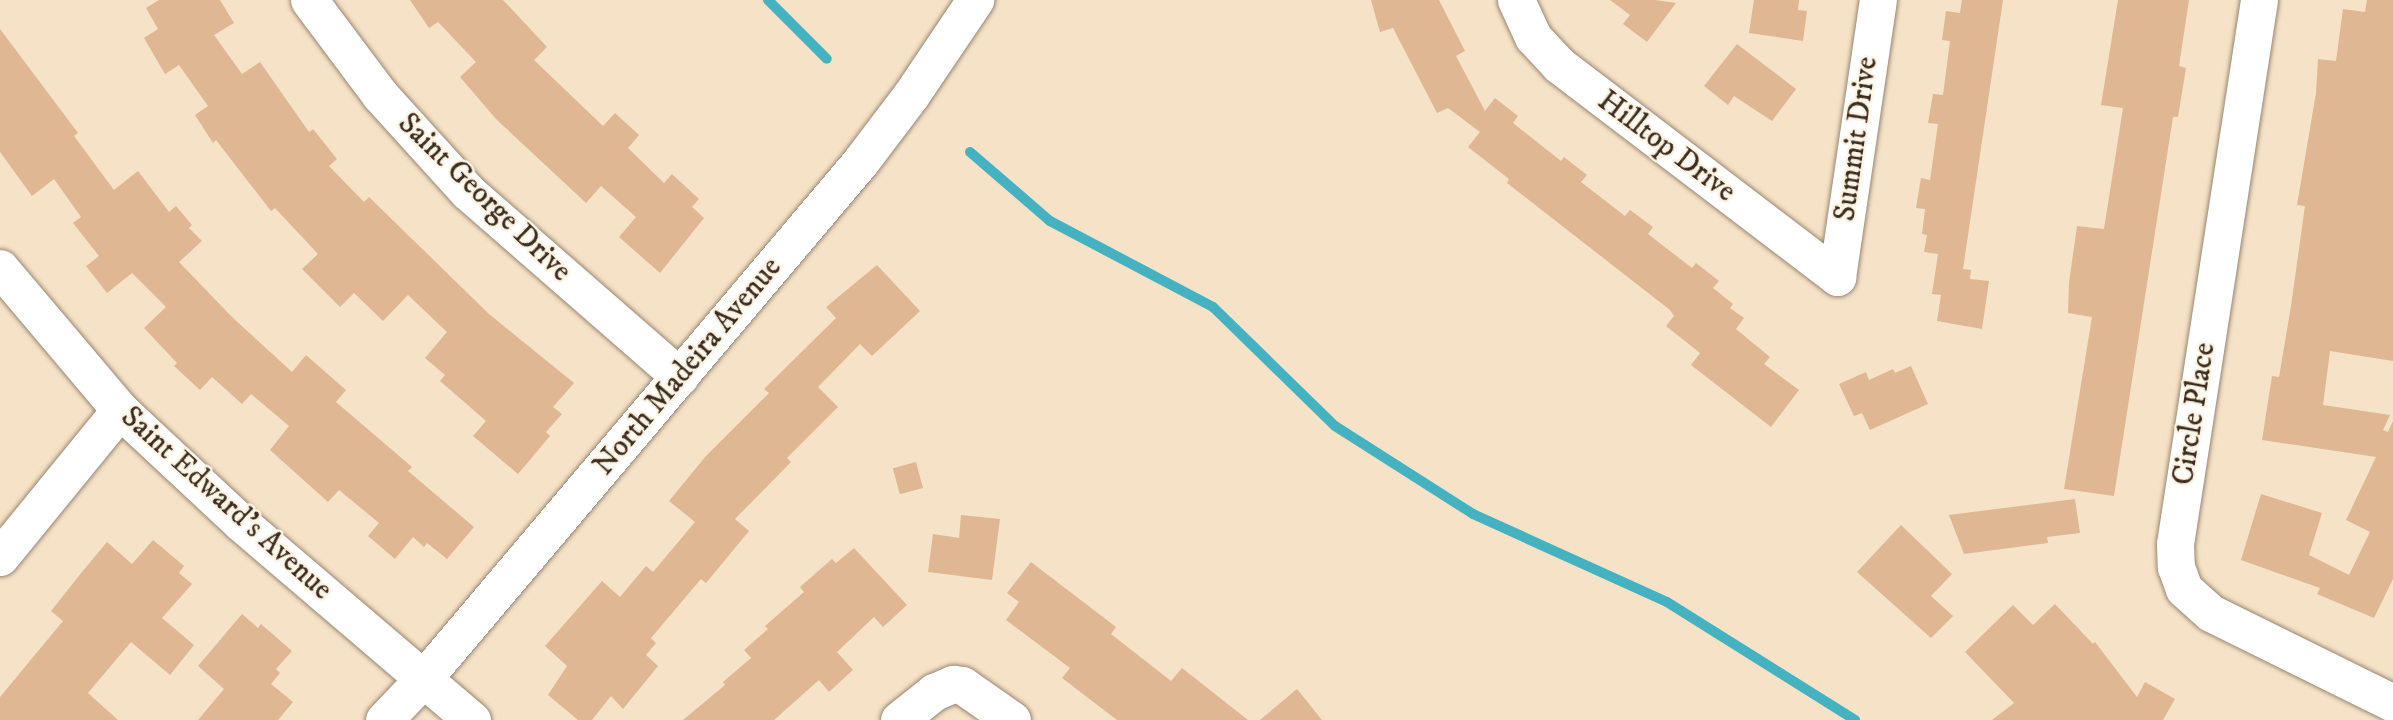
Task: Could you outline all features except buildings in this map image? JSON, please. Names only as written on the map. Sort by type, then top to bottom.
[{"type":"street","name":"Saint George Drive","points":[[309,0],[380,95],[468,192],[680,377]]},
{"type":"street","name":"North Madeira Avenue","points":[[384,720],[424,678],[680,377],[878,139],[975,0]]},
{"type":"street","name":"Hilltop Drive","points":[[1516,0],[1533,37],[1559,65],[1837,277]]},
{"type":"street","name":"Summit Drive","points":[[1837,277],[1878,0]]},
{"type":"street","name":"Circle Place","points":[[2259,0],[2175,544],[2176,568],[2183,589],[2211,613],[2393,703]]},
{"type":"street","name":"Saint Edward's Avenue","points":[[0,268],[120,410],[241,523],[471,720]]},
{"type":"street","points":[[0,557],[120,410]]},
{"type":"street","points":[[899,720],[934,692],[953,684],[962,685],[1012,720]]},
{"type":"waterway","points":[[768,0],[827,59]]},
{"type":"waterway","points":[[970,152],[1050,221],[1213,307],[1335,426],[1473,514],[1667,602],[1855,720]]}]
